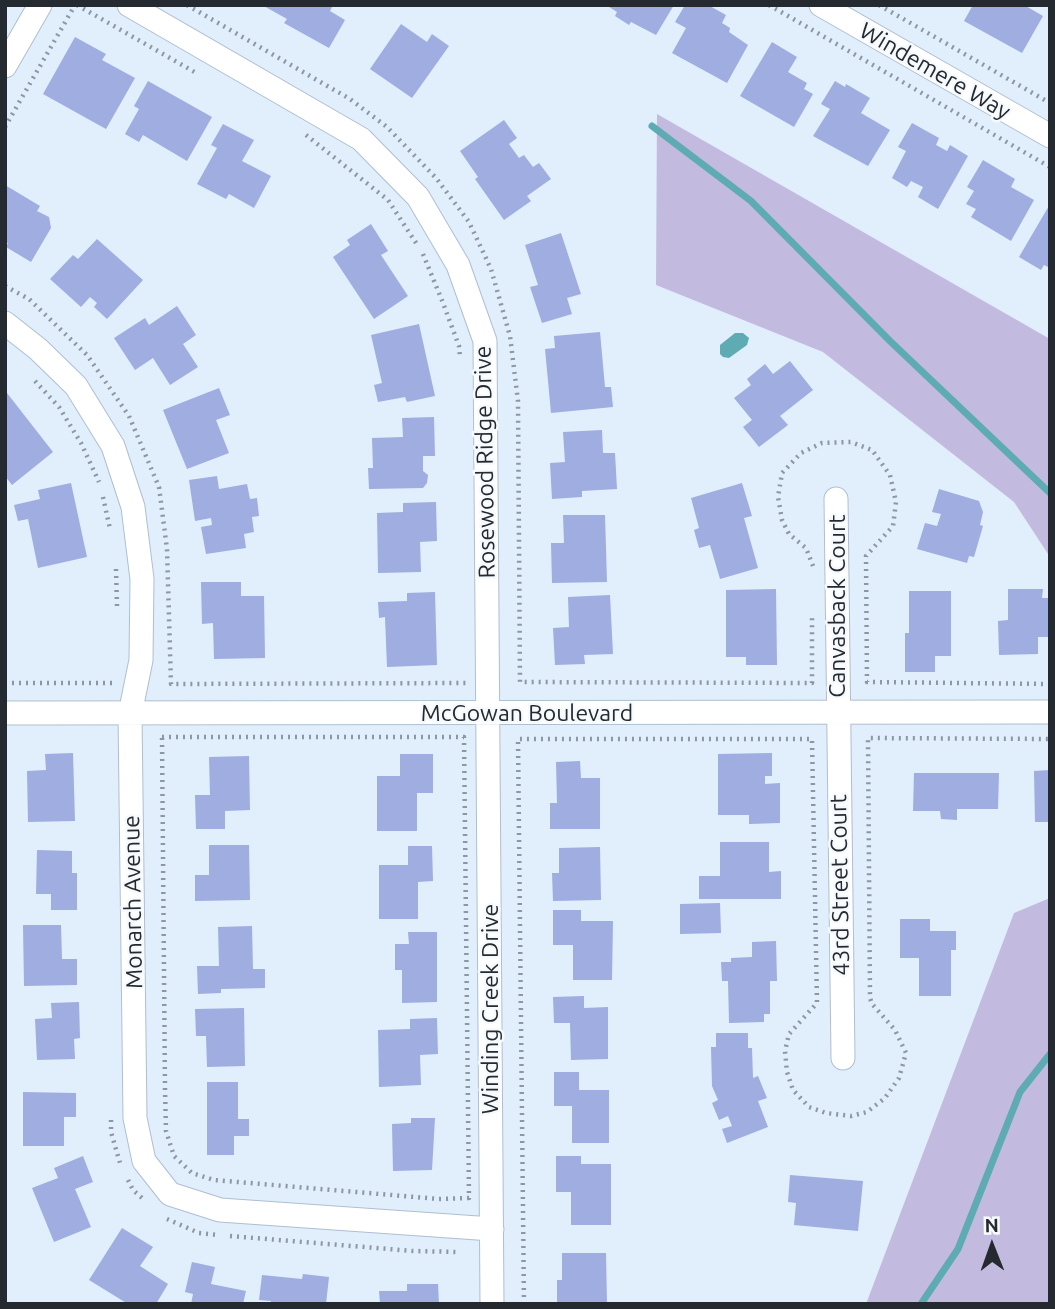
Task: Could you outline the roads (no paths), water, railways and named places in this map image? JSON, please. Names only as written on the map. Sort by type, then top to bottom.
[{"type":"street","points":[[5,66],[40,5]]},
{"type":"street","name":"Rosewood Ridge Drive","points":[[129,5],[361,139],[418,197],[458,265],[485,341],[489,713]]},
{"type":"street","name":"Windemere Way","points":[[821,5],[1050,136]]},
{"type":"street","name":"Monarch Avenue","points":[[5,323],[38,348],[76,386],[113,446],[133,507],[142,579],[141,660],[131,714],[135,1118],[144,1161],[170,1194],[220,1210],[492,1229]]},
{"type":"street","name":"Canvasback Court","points":[[836,499],[837,712]]},
{"type":"street","name":"43rd Street Court","points":[[837,712],[842,1058]]},
{"type":"street","name":"McGowan Boulevard","points":[[5,713],[1050,712]]},
{"type":"street","name":"Winding Creek Drive","points":[[489,713],[492,1304]]},
{"type":"water","points":[[735,333],[743,333],[749,338],[747,345],[729,358],[723,357],[720,354],[720,345]]},
{"type":"waterway","points":[[652,126],[751,201],[891,342],[1050,493]]},
{"type":"waterway","points":[[921,1304],[958,1249],[1020,1092],[1050,1054]]}]
